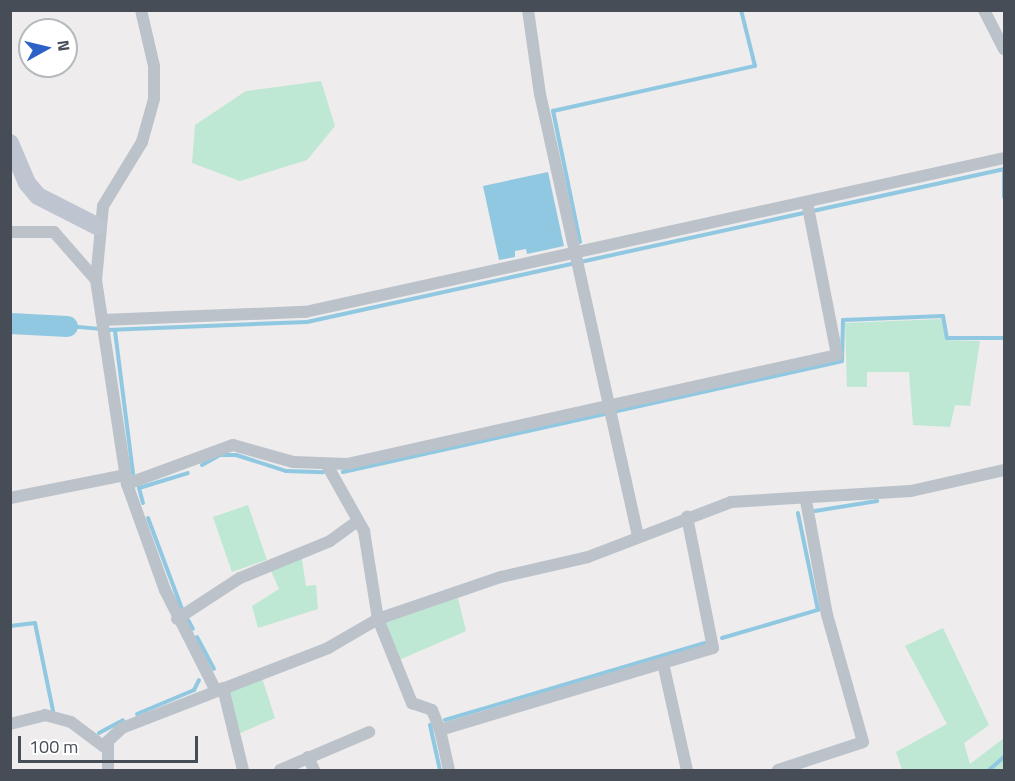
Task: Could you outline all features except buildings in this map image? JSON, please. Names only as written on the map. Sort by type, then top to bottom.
[{"type":"street","points":[[141,10],[154,66],[154,99],[142,142],[97,226],[96,280],[126,480],[177,619],[219,689],[243,771]]},
{"type":"street","points":[[528,10],[574,254],[638,537]]},
{"type":"street","points":[[984,10],[1005,49]]},
{"type":"street","points":[[10,142],[27,183],[38,196],[97,226]]},
{"type":"street","points":[[102,320],[305,312],[1002,158]]},
{"type":"street","points":[[10,498],[126,480],[233,446],[327,465],[610,407],[837,355],[807,202]]},
{"type":"street","points":[[10,232],[54,232],[96,280]]},
{"type":"street","points":[[327,465],[358,521],[378,619],[412,703],[432,710],[440,730],[449,771]]},
{"type":"street","points":[[108,771],[107,749],[122,728],[328,648],[378,619],[638,537],[730,502],[806,501],[911,491],[1005,470]]},
{"type":"street","points":[[778,771],[863,742],[827,615],[806,501]]},
{"type":"street","points":[[440,730],[713,648],[687,517]]},
{"type":"street","points":[[177,619],[240,578],[330,541],[358,521]]},
{"type":"street","points":[[663,663],[687,771]]},
{"type":"street","points":[[10,724],[45,715],[71,722],[107,749]]},
{"type":"street","points":[[280,771],[369,732]]},
{"type":"street","points":[[308,757],[314,771]]},
{"type":"green space","points":[[321,81],[335,126],[307,160],[240,181],[192,163],[195,125],[246,91]]},
{"type":"green space","points":[[942,319],[946,340],[980,341],[970,406],[955,405],[950,427],[913,425],[909,372],[867,372],[867,387],[847,387],[845,323]]},
{"type":"green space","points":[[248,505],[267,560],[232,572],[213,517]]},
{"type":"green space","points":[[301,553],[306,586],[316,585],[318,609],[258,628],[252,606],[279,589],[269,566]]},
{"type":"green space","points":[[458,598],[466,631],[399,660],[384,623]]},
{"type":"green space","points":[[943,628],[989,725],[964,743],[970,764],[1004,738],[1003,770],[902,770],[896,752],[947,724],[905,646]]},
{"type":"green space","points":[[262,678],[275,718],[238,734],[227,692]]},
{"type":"water","points":[[548,172],[564,246],[527,254],[526,249],[515,251],[515,257],[499,260],[483,186]]},
{"type":"waterway","points":[[580,242],[553,111],[755,66],[741,10]]},
{"type":"waterway","points":[[107,330],[307,322],[1004,169]]},
{"type":"waterway","points":[[1004,172],[1004,197]]},
{"type":"waterway","points":[[617,411],[842,361],[843,320],[943,316],[947,338],[1004,338]]},
{"type":"waterway","points":[[10,323],[67,326]]},
{"type":"waterway","points":[[67,326],[100,329]]},
{"type":"waterway","points":[[115,331],[133,474]]},
{"type":"waterway","points":[[343,472],[605,414]]},
{"type":"waterway","points":[[202,465],[220,455],[236,455],[286,471],[323,472]]},
{"type":"waterway","points":[[143,503],[139,488],[188,473]]},
{"type":"waterway","points":[[815,511],[877,501]]},
{"type":"waterway","points":[[722,638],[818,610],[798,513]]},
{"type":"waterway","points":[[148,518],[182,609]]},
{"type":"waterway","points":[[188,620],[193,629]]},
{"type":"waterway","points":[[10,626],[35,623],[53,711]]},
{"type":"waterway","points":[[197,637],[214,669]]},
{"type":"waterway","points":[[445,720],[705,643]]},
{"type":"waterway","points":[[137,714],[194,690],[199,680]]},
{"type":"waterway","points":[[99,733],[123,720]]},
{"type":"waterway","points":[[430,725],[440,770]]},
{"type":"waterway","points":[[989,770],[1004,757]]}]
